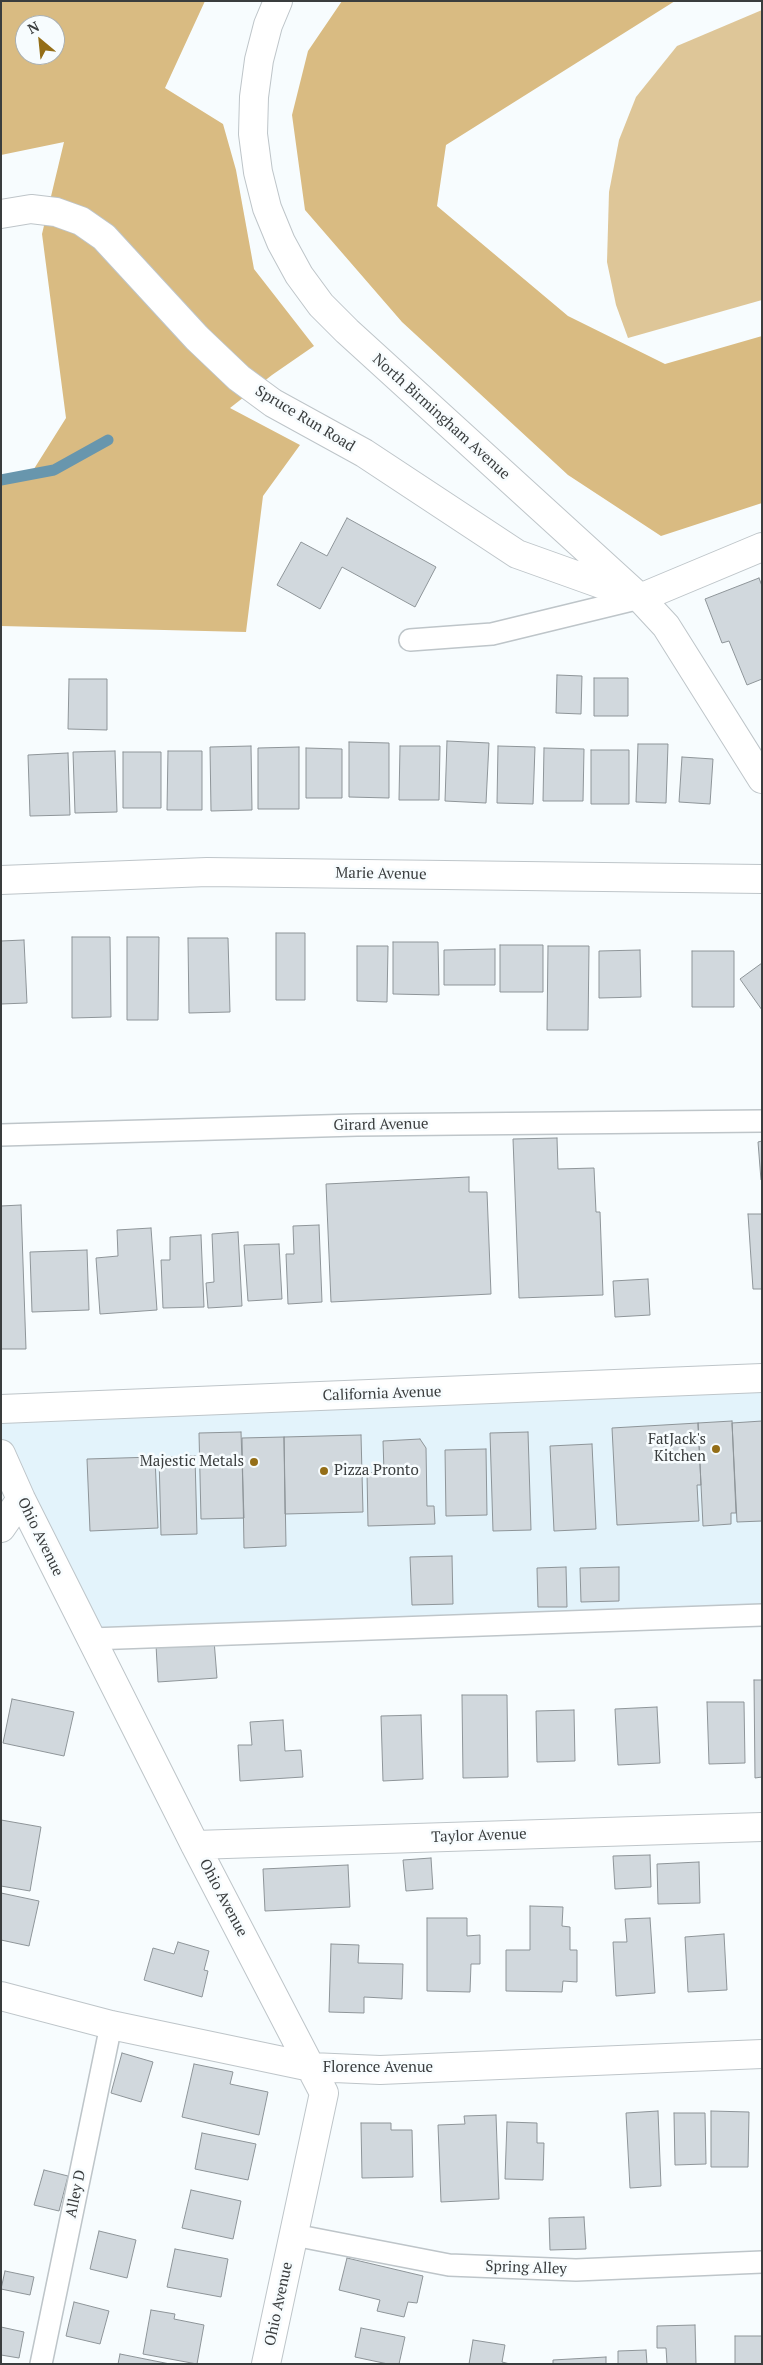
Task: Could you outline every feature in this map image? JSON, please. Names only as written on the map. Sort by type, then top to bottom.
[{"type":"street","name":"North Birmingham Avenue","points":[[278,1],[268,26],[259,60],[254,97],[253,134],[258,172],[267,208],[280,242],[299,275],[321,305],[347,331],[640,598],[666,626],[762,779]]},
{"type":"street","name":"Spruce Run Road","points":[[1,214],[31,209],[56,212],[81,221],[104,237],[197,338],[239,378],[272,403],[364,453],[518,554],[640,598]]},
{"type":"street","points":[[640,598],[762,547]]},
{"type":"street","name":"Marie Avenue","points":[[1,880],[207,872],[762,879]]},
{"type":"street","name":"California Avenue","points":[[1,1409],[762,1378]]},
{"type":"street","name":"Ohio Avenue","points":[[1,1454],[21,1499],[195,1845],[324,2093],[266,2364]]},
{"type":"street","points":[[1,1528],[21,1499]]},
{"type":"street","name":"Taylor Avenue","points":[[195,1845],[762,1827]]},
{"type":"street","name":"Florence Avenue","points":[[1,1996],[111,2025],[311,2067],[380,2070],[762,2054]]},
{"type":"lane","points":[[410,640],[492,634],[640,598]]},
{"type":"lane","name":"Girard Avenue","points":[[1,1135],[357,1125],[762,1121]]},
{"type":"lane","points":[[91,1638],[762,1615]]},
{"type":"lane","name":"Alley D","points":[[40,2364],[111,2025]]},
{"type":"lane","name":"Spring Alley","points":[[294,2235],[449,2265],[576,2270],[762,2262]]},
{"type":"shaded area","points":[[1,1],[205,1],[165,88],[223,124],[236,170],[254,269],[314,346],[272,375],[230,408],[300,445],[263,496],[246,632],[1,626],[1,480],[27,480],[66,418],[42,234],[64,142],[1,155]]},
{"type":"shaded area","points":[[342,1],[675,1],[446,145],[437,206],[568,316],[665,364],[762,336],[762,503],[661,536],[568,475],[402,322],[305,210],[292,115],[308,51]]},
{"type":"shaded area","points":[[762,10],[762,300],[628,338],[616,305],[607,262],[609,192],[619,140],[636,97],[677,46]]},
{"type":"shaded area","points":[[762,1378],[762,1615],[91,1639],[1,1454],[1,1409]]},
{"type":"building","points":[[347,518],[436,567],[415,607],[342,567],[320,609],[277,585],[301,542],[327,556]]},
{"type":"building","points":[[759,578],[762,586],[762,679],[747,685],[729,641],[722,643],[705,599]]},
{"type":"building","points":[[557,675],[582,676],[581,714],[556,713]]},
{"type":"building","points":[[594,678],[628,678],[628,716],[594,716]]},
{"type":"building","points":[[69,679],[107,679],[107,730],[68,729]]},
{"type":"building","points":[[447,741],[489,743],[486,803],[445,801]]},
{"type":"building","points":[[349,742],[389,743],[389,798],[349,797]]},
{"type":"building","points":[[638,744],[668,744],[666,803],[636,802]]},
{"type":"building","points":[[251,746],[252,810],[211,811],[210,747]]},
{"type":"building","points":[[400,746],[440,746],[439,800],[399,800]]},
{"type":"building","points":[[498,746],[535,747],[533,804],[497,803]]},
{"type":"building","points":[[299,747],[299,809],[258,809],[258,748]]},
{"type":"building","points":[[306,748],[342,749],[342,798],[306,798]]},
{"type":"building","points":[[544,748],[584,749],[583,801],[543,801]]},
{"type":"building","points":[[591,750],[629,750],[629,804],[591,804]]},
{"type":"building","points":[[115,751],[117,812],[75,813],[73,752]]},
{"type":"building","points":[[168,751],[202,751],[202,810],[167,810]]},
{"type":"building","points":[[123,752],[161,752],[161,808],[123,808]]},
{"type":"building","points":[[68,753],[70,815],[30,816],[28,755]]},
{"type":"building","points":[[682,757],[713,759],[710,804],[679,802]]},
{"type":"building","points":[[276,933],[305,933],[305,1000],[276,1000]]},
{"type":"building","points":[[72,937],[110,937],[111,1017],[72,1018]]},
{"type":"building","points":[[127,937],[159,937],[158,1020],[127,1020]]},
{"type":"building","points":[[188,938],[228,938],[230,1012],[189,1013]]},
{"type":"building","points":[[24,940],[27,1003],[1,1004],[1,941]]},
{"type":"building","points":[[393,942],[438,942],[439,995],[393,994]]},
{"type":"building","points":[[500,945],[543,945],[543,992],[500,992]]},
{"type":"building","points":[[357,946],[388,946],[387,1002],[357,1001]]},
{"type":"building","points":[[548,946],[589,946],[588,1030],[547,1030]]},
{"type":"building","points":[[495,949],[495,985],[444,985],[444,950]]},
{"type":"building","points":[[640,950],[641,997],[599,998],[599,951]]},
{"type":"building","points":[[692,951],[734,951],[734,1007],[692,1007]]},
{"type":"building","points":[[762,963],[762,1010],[740,979]]},
{"type":"building","points":[[557,1138],[558,1169],[594,1168],[596,1212],[600,1212],[603,1295],[519,1298],[513,1139]]},
{"type":"building","points":[[762,1141],[762,1180],[761,1180],[758,1142]]},
{"type":"building","points":[[469,1177],[469,1192],[487,1192],[491,1294],[331,1302],[326,1184]]},
{"type":"building","points":[[21,1205],[26,1349],[1,1349],[1,1206]]},
{"type":"building","points":[[748,1214],[762,1214],[762,1289],[753,1289]]},
{"type":"building","points":[[319,1225],[322,1302],[288,1304],[286,1254],[294,1254],[293,1226]]},
{"type":"building","points":[[151,1228],[157,1310],[100,1314],[96,1258],[118,1256],[117,1230]]},
{"type":"building","points":[[238,1232],[242,1306],[208,1308],[206,1283],[214,1282],[212,1234]]},
{"type":"building","points":[[201,1235],[204,1307],[163,1308],[161,1260],[170,1260],[170,1237]]},
{"type":"building","points":[[279,1244],[282,1299],[248,1301],[244,1245]]},
{"type":"building","points":[[87,1250],[89,1310],[32,1312],[30,1252]]},
{"type":"building","points":[[648,1279],[650,1315],[615,1317],[613,1281]]},
{"type":"building","points":[[732,1421],[736,1513],[731,1513],[731,1524],[703,1526],[698,1423]]},
{"type":"building","points":[[762,1421],[762,1521],[737,1522],[732,1423]]},
{"type":"building","points":[[698,1423],[701,1485],[697,1485],[699,1521],[617,1525],[612,1428]]},
{"type":"building","points":[[241,1432],[244,1518],[201,1519],[199,1433]]},
{"type":"building","points":[[528,1432],[531,1530],[493,1531],[490,1433]]},
{"type":"building","points":[[361,1435],[363,1512],[285,1514],[284,1437]]},
{"type":"building","points":[[284,1437],[286,1546],[244,1548],[242,1438]]},
{"type":"building","points":[[420,1439],[426,1448],[427,1506],[434,1506],[435,1524],[368,1526],[367,1473],[384,1472],[383,1441]]},
{"type":"building","points":[[592,1444],[596,1529],[554,1531],[550,1446]]},
{"type":"building","points":[[486,1449],[487,1515],[446,1516],[445,1450]]},
{"type":"building","points":[[195,1456],[197,1534],[161,1535],[159,1457]]},
{"type":"building","points":[[155,1457],[158,1528],[90,1531],[87,1459]]},
{"type":"building","points":[[452,1556],[453,1604],[412,1605],[410,1557]]},
{"type":"building","points":[[566,1567],[567,1607],[538,1607],[537,1568]]},
{"type":"building","points":[[619,1567],[619,1601],[581,1602],[580,1568]]},
{"type":"building","points":[[214,1640],[217,1678],[158,1682],[156,1645]]},
{"type":"building","points":[[754,1680],[762,1680],[762,1777],[755,1778]]},
{"type":"building","points":[[462,1695],[507,1695],[508,1777],[463,1778]]},
{"type":"building","points":[[12,1699],[74,1712],[64,1756],[3,1743]]},
{"type":"building","points":[[707,1702],[744,1702],[745,1763],[709,1764]]},
{"type":"building","points":[[657,1707],[660,1763],[618,1765],[615,1709]]},
{"type":"building","points":[[574,1710],[575,1761],[537,1762],[536,1711]]},
{"type":"building","points":[[421,1715],[423,1779],[383,1781],[381,1716]]},
{"type":"building","points":[[283,1720],[285,1751],[301,1750],[303,1777],[240,1781],[238,1745],[252,1745],[250,1722]]},
{"type":"building","points":[[1,1820],[41,1827],[30,1891],[1,1886]]},
{"type":"building","points":[[650,1855],[651,1887],[615,1889],[613,1856]]},
{"type":"building","points":[[431,1858],[433,1889],[406,1891],[403,1860]]},
{"type":"building","points":[[699,1862],[700,1903],[658,1904],[657,1864]]},
{"type":"building","points":[[348,1865],[350,1907],[265,1911],[263,1869]]},
{"type":"building","points":[[1,1893],[39,1901],[29,1946],[1,1940]]},
{"type":"building","points":[[530,1906],[563,1907],[562,1926],[570,1927],[570,1950],[577,1950],[577,1982],[563,1981],[562,1992],[506,1991],[506,1950],[530,1950]]},
{"type":"building","points":[[427,1918],[467,1918],[467,1936],[480,1935],[480,1964],[471,1964],[470,1992],[427,1991]]},
{"type":"building","points":[[650,1918],[655,1993],[616,1996],[613,1942],[627,1942],[625,1919]]},
{"type":"building","points":[[724,1934],[727,1990],[688,1992],[685,1937]]},
{"type":"building","points":[[178,1942],[209,1951],[204,1970],[208,1971],[202,1997],[144,1980],[153,1948],[174,1954]]},
{"type":"building","points":[[331,1944],[359,1945],[358,1963],[403,1964],[402,1999],[364,1997],[364,2013],[329,2012]]},
{"type":"building","points":[[122,2053],[153,2062],[141,2102],[111,2093]]},
{"type":"building","points":[[194,2064],[233,2072],[230,2084],[268,2092],[259,2135],[182,2117]]},
{"type":"building","points":[[658,2111],[661,2186],[630,2188],[626,2113]]},
{"type":"building","points":[[711,2111],[749,2112],[748,2167],[711,2167]]},
{"type":"building","points":[[674,2113],[705,2113],[706,2164],[675,2165]]},
{"type":"building","points":[[496,2115],[499,2199],[441,2202],[438,2125],[465,2124],[464,2116]]},
{"type":"building","points":[[507,2122],[537,2123],[537,2143],[544,2143],[543,2180],[505,2179]]},
{"type":"building","points":[[361,2123],[391,2123],[391,2130],[412,2130],[413,2177],[362,2178]]},
{"type":"building","points":[[202,2133],[256,2144],[248,2180],[195,2169]]},
{"type":"building","points":[[44,2170],[68,2176],[59,2211],[34,2205]]},
{"type":"building","points":[[191,2190],[241,2201],[233,2239],[182,2228]]},
{"type":"building","points":[[584,2217],[586,2249],[550,2250],[549,2218]]},
{"type":"building","points":[[99,2231],[136,2240],[127,2278],[90,2269]]},
{"type":"building","points":[[175,2249],[228,2259],[221,2297],[167,2287]]},
{"type":"building","points":[[347,2258],[423,2276],[417,2303],[408,2302],[404,2317],[377,2311],[380,2300],[339,2290]]},
{"type":"building","points":[[5,2271],[34,2277],[30,2295],[1,2289]]},
{"type":"building","points":[[74,2302],[109,2311],[100,2344],[66,2336]]},
{"type":"building","points":[[151,2310],[175,2314],[174,2319],[204,2325],[197,2364],[143,2354]]},
{"type":"building","points":[[695,2325],[696,2364],[667,2364],[666,2348],[657,2348],[657,2326]]},
{"type":"building","points":[[1,2327],[24,2332],[19,2358],[1,2355]]},
{"type":"building","points":[[361,2328],[405,2337],[399,2364],[388,2364],[355,2357]]},
{"type":"building","points":[[735,2336],[762,2336],[762,2364],[735,2364]]},
{"type":"building","points":[[473,2340],[505,2345],[502,2362],[510,2364],[469,2364]]},
{"type":"building","points":[[646,2350],[647,2364],[618,2364],[618,2351]]},
{"type":"building","points":[[120,2354],[170,2364],[118,2364]]},
{"type":"building","points":[[606,2357],[606,2364],[553,2364],[553,2360]]},
{"type":"waterway","points":[[1,480],[54,470],[108,440]]},
{"type":"place","name":"FatJack's Kitchen","points":[[716,1449]]},
{"type":"place","name":"Majestic Metals","points":[[254,1462]]},
{"type":"place","name":"Pizza Pronto","points":[[324,1471]]}]
